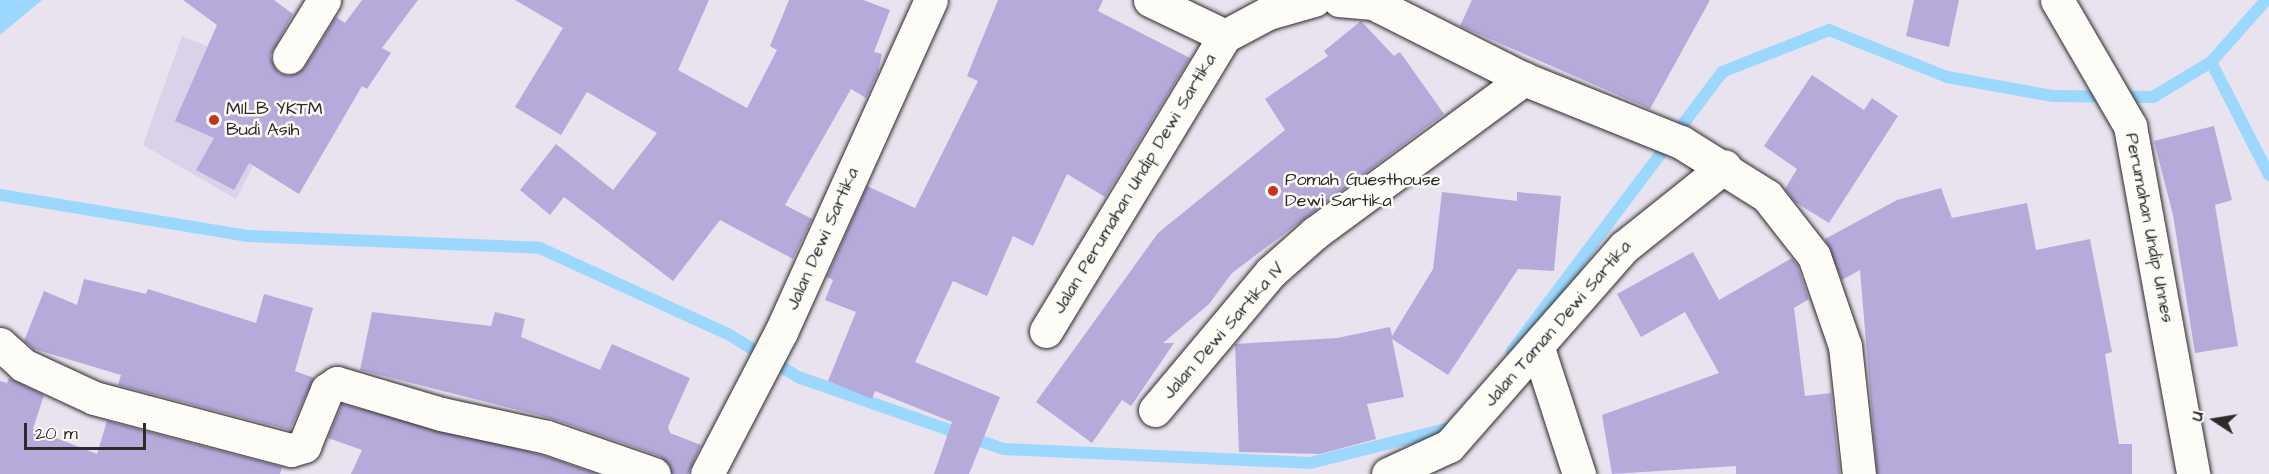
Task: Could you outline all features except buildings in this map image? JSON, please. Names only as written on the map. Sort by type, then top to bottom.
[{"type":"street","points":[[289,57],[324,0]]},
{"type":"street","name":"Jalan Dewi Sartika","points":[[707,474],[781,332],[931,0]]},
{"type":"street","name":"Jalan Perumahan Undip Dewi Sartika","points":[[1150,0],[1225,36]]},
{"type":"street","name":"Jalan Perumahan Undip Dewi Sartika","points":[[1046,331],[1225,36],[1268,13],[1314,0]]},
{"type":"street","points":[[1340,0],[1375,2],[1524,78],[1634,125],[1681,141],[1725,166],[1767,196],[1814,256],[1845,346],[1859,474]]},
{"type":"street","name":"Perumahan Undip Unnes","points":[[2057,0],[2106,79],[2130,126],[2193,474]]},
{"type":"street","name":"Jalan Dewi Sartika IV","points":[[1155,410],[1271,272],[1315,233],[1524,78]]},
{"type":"street","name":"Jalan Taman Dewi Sartika","points":[[1388,474],[1449,446],[1538,348],[1624,247],[1725,166]]},
{"type":"street","points":[[0,344],[23,365],[94,398],[291,450],[304,446],[327,390],[337,383],[441,414],[547,437],[654,474]]},
{"type":"street","points":[[1538,348],[1579,474]]},
{"type":"shaded area","name":"MILB YKTM Budi Asih","points":[[182,36],[229,55],[290,95],[236,199],[143,145]]},
{"type":"water","points":[[0,0],[42,0],[0,35]]},
{"type":"waterway","points":[[1512,351],[1722,72],[1829,30],[1947,77],[2053,96],[2153,97],[2211,62],[2266,0]]},
{"type":"waterway","points":[[2211,62],[2269,175]]},
{"type":"waterway","points":[[0,195],[247,236],[540,248],[728,334],[798,377],[1004,449],[1310,463],[1454,427]]},
{"type":"place","name":"MILB YKTM Budi Asih","points":[[214,120]]},
{"type":"place","name":"Pomah Guesthouse Dewi Sartika","points":[[1273,191]]}]
